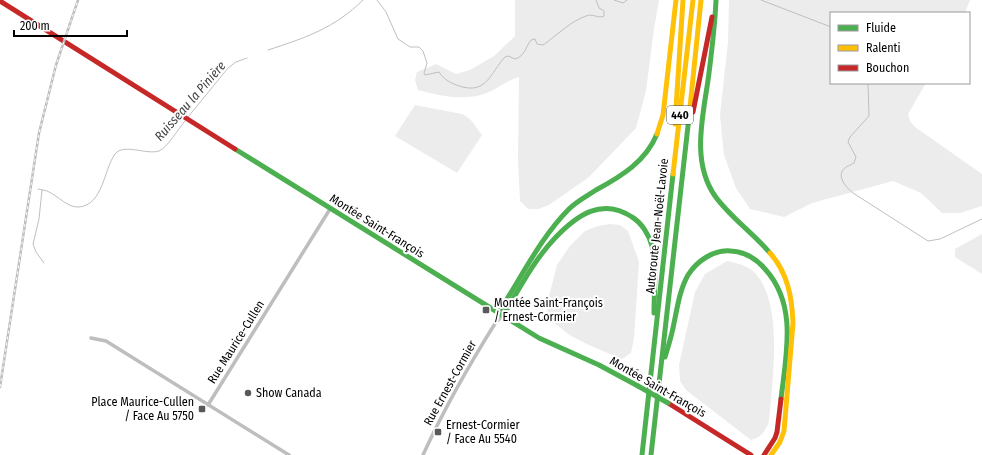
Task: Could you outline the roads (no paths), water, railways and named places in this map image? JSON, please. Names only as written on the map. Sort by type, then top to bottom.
[{"type":"main road","name":"Montée Saint-François","points":[[0,0],[539,338],[599,365],[638,386],[751,455]]},
{"type":"main road","points":[[501,314],[542,243],[565,213],[580,200],[630,170],[643,159],[652,146],[660,130],[663,116],[676,0]]},
{"type":"main road","points":[[670,195],[683,0]]},
{"type":"main road","name":"Autoroute Jean-Noël-Lavoie","points":[[642,455],[693,0]]},
{"type":"main road","name":"Autoroute Jean-Noël-Lavoie","points":[[651,455],[687,145],[701,0]]},
{"type":"main road","points":[[687,145],[716,0]]},
{"type":"main road","points":[[716,0],[715,28],[702,130],[701,155],[704,170],[711,190],[722,205],[762,242],[777,261],[790,289],[794,310],[794,331],[784,431],[780,442],[771,455]]},
{"type":"main road","points":[[501,314],[542,254],[558,235],[583,214],[596,209],[612,207],[624,211],[636,220],[644,229],[650,242],[654,266],[654,347]]},
{"type":"main road","points":[[660,380],[680,298],[685,283],[692,271],[704,259],[714,253],[724,250],[739,251],[756,260],[767,270],[777,286],[784,306],[788,326],[788,339],[778,430],[775,438],[764,455]]},
{"type":"street","name":"Rue Maurice-Cullen","points":[[208,405],[330,208]]},
{"type":"street","name":"Rue Ernest-Cormier","points":[[423,455],[458,385],[501,314]]},
{"type":"street","points":[[91,338],[106,341],[289,455]]},
{"type":"waterway","name":"Ruisseau la Pinière","points":[[268,50],[319,31],[342,18],[363,0]]},
{"type":"waterway","points":[[377,0],[386,12],[398,39],[410,47],[419,47],[423,51],[427,63],[424,73],[425,75],[439,72],[450,82],[468,88],[476,88],[487,81],[505,57],[508,56],[515,59],[521,56],[531,40],[535,39],[537,44],[543,45],[580,18],[589,15],[600,17],[604,16],[604,11],[599,8],[596,0]]},
{"type":"waterway","points":[[614,0],[623,3],[627,0]]},
{"type":"waterway","points":[[761,0],[830,27]]},
{"type":"waterway","name":"Ruisseau la Pinière","points":[[188,117],[228,68],[236,62],[247,58]]},
{"type":"waterway","points":[[868,84],[869,116],[850,137],[848,142],[856,157],[854,163],[842,171],[841,175],[845,185],[853,193],[928,241],[940,239],[982,219]]},
{"type":"waterway","name":"Ruisseau la Pinière","points":[[38,189],[48,191],[71,206],[79,207],[87,205],[98,193],[115,154],[124,149],[148,152],[159,151],[169,142],[185,121]]},
{"type":"waterway","points":[[42,190],[39,219],[33,244],[36,252],[44,263]]},
{"type":"railway","points":[[0,387],[39,133],[56,65],[78,0]]},
{"type":"place","name":"Montée Saint-François / Ernest-Cormier","points":[[486,310]]},
{"type":"place","name":"Show Canada","points":[[248,393]]},
{"type":"place","name":"Place Maurice-Cullen / Face Au 5750","points":[[202,409]]},
{"type":"place","name":"Ernest-Cormier / Face Au 5540","points":[[438,432]]}]
